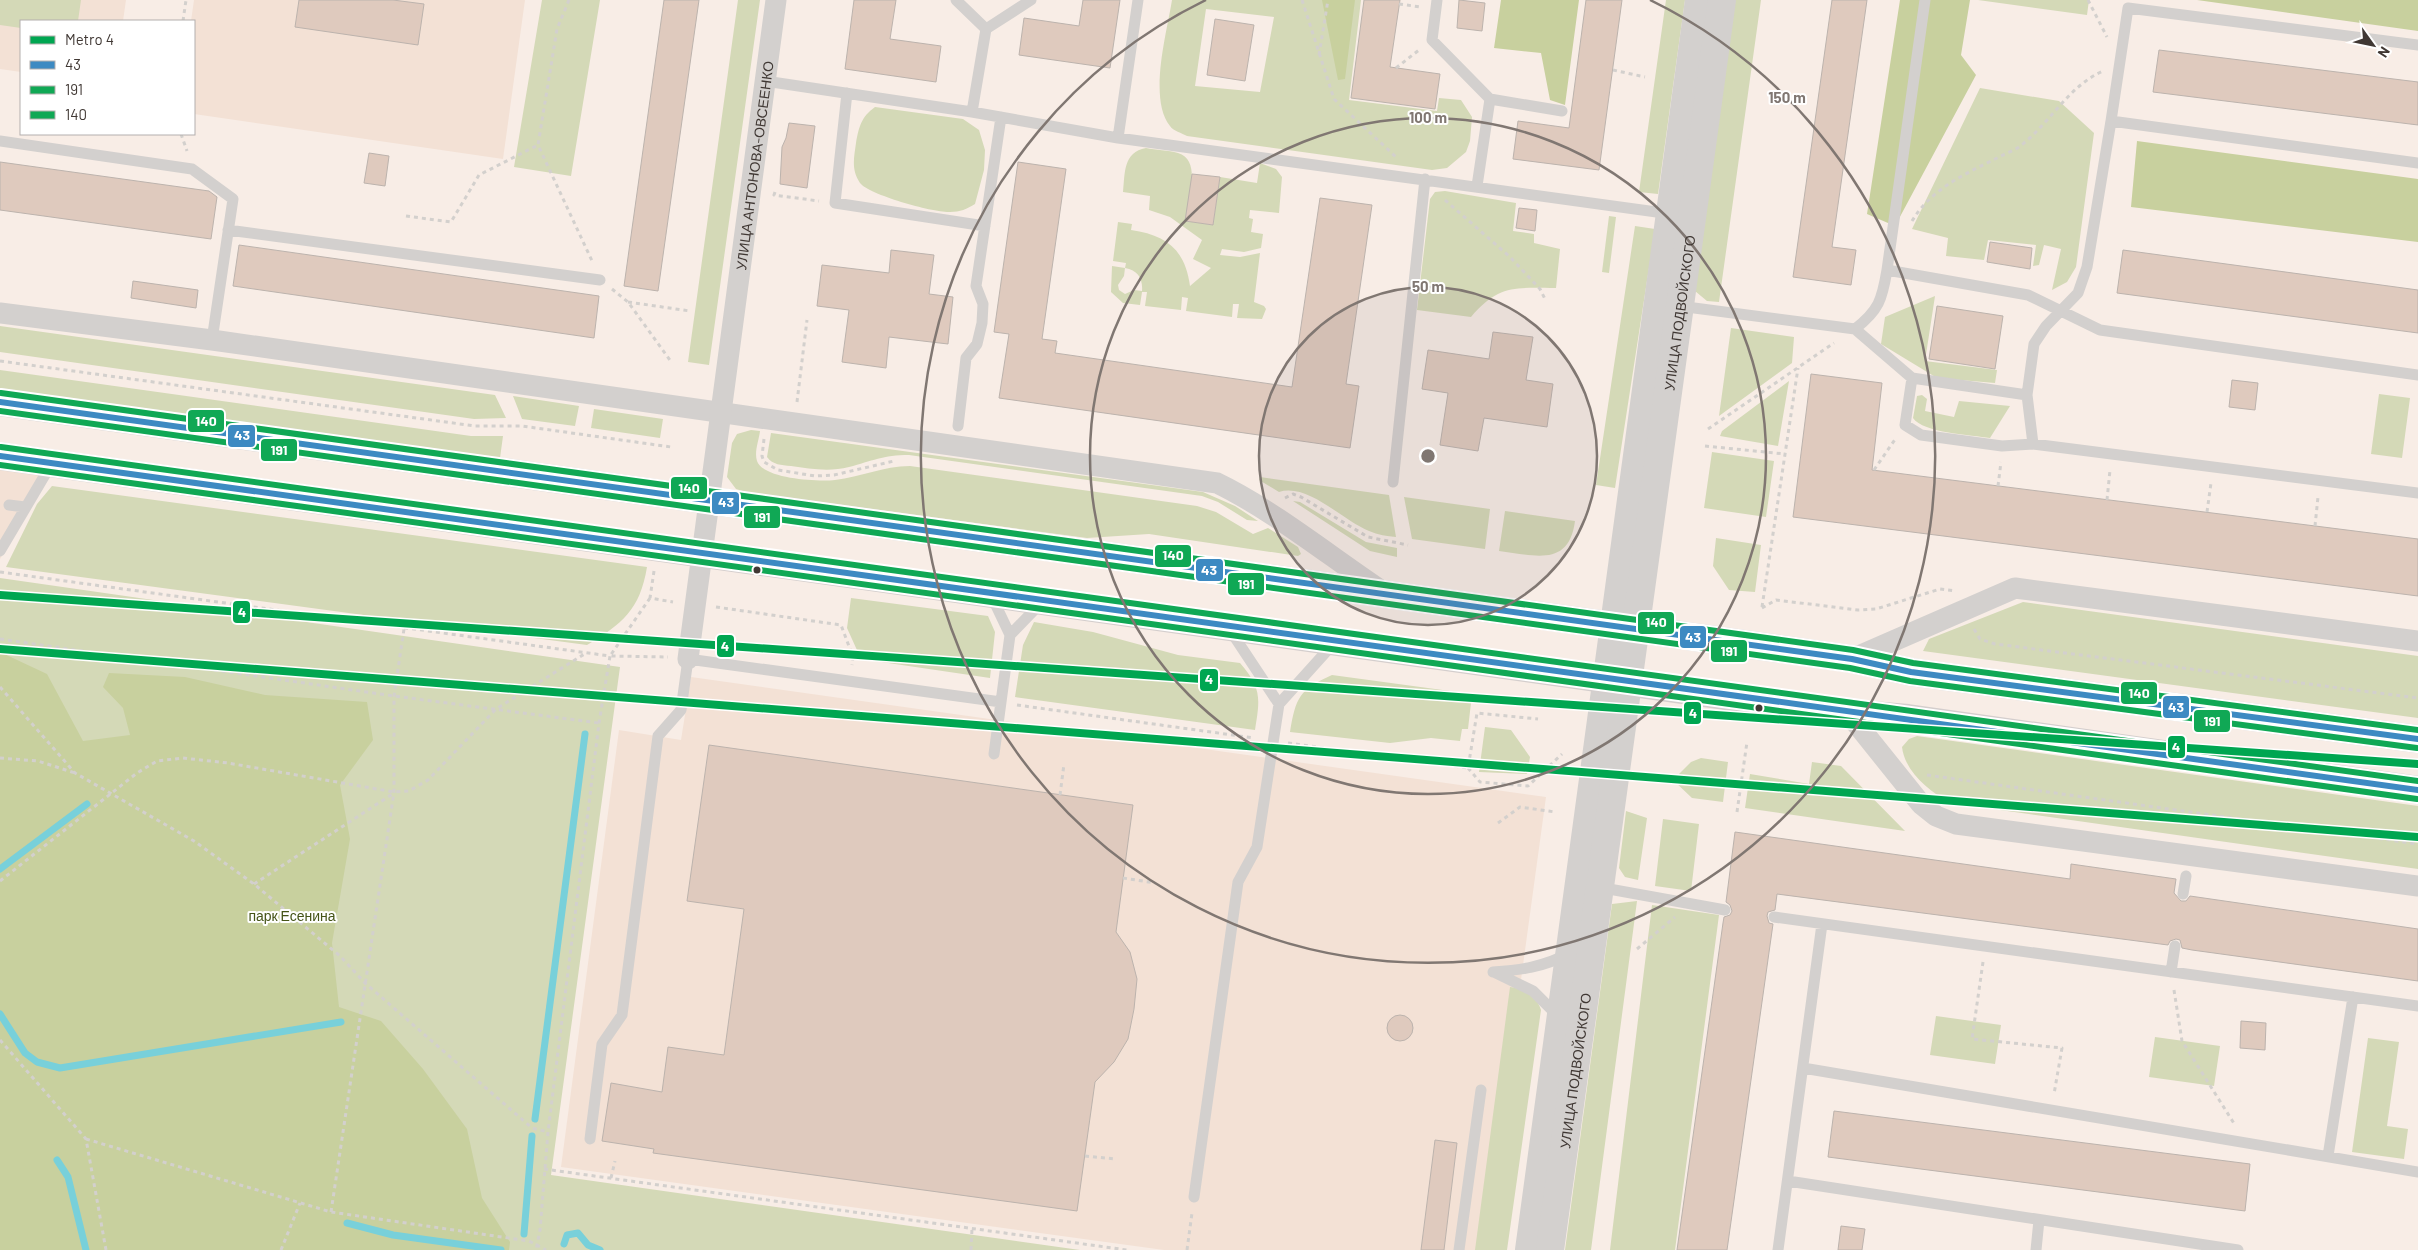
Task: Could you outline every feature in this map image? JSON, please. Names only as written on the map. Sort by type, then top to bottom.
[{"type":"main road","points":[[0,402],[1852,659],[1911,672],[2418,740]]},
{"type":"main road","points":[[0,456],[1848,713],[1908,718],[2418,790]]},
{"type":"street","name":"УЛИЦА АНТОНОВА-ОВСЕЕНКО","points":[[679,658],[701,554],[776,0]]},
{"type":"street","name":"УЛИЦА ПОДВОЙСКОГО","points":[[1550,1250],[1580,954],[1681,215],[1699,0]]},
{"type":"street","name":"УЛИЦА ПОДВОЙСКОГО","points":[[1681,215],[1722,0]]},
{"type":"street","points":[[0,313],[212,340],[1217,483],[1271,515],[1385,594]]},
{"type":"street","points":[[1852,659],[2015,588],[2418,641]]},
{"type":"street","points":[[1848,713],[1921,804],[1936,816],[1956,824],[2418,886]]},
{"type":"street","name":"УЛИЦА ПОДВОЙСКОГО","points":[[1529,1250],[1561,1019],[1580,954]]},
{"type":"lane","points":[[956,0],[986,29]]},
{"type":"lane","points":[[972,112],[986,29],[1032,0]]},
{"type":"lane","points":[[1118,138],[1138,0]]},
{"type":"lane","points":[[1437,0],[1432,40],[1490,99],[1562,111]]},
{"type":"lane","points":[[1855,329],[1871,316],[1883,298],[1925,0]]},
{"type":"lane","points":[[2033,444],[2026,394],[2034,344],[2046,326],[2078,293],[2087,267],[2128,8],[2418,45]]},
{"type":"lane","points":[[765,81],[972,112],[1118,138],[1681,215]]},
{"type":"lane","points":[[847,93],[835,203],[985,226]]},
{"type":"lane","points":[[1477,186],[1490,99]]},
{"type":"lane","points":[[958,426],[966,358],[977,344],[982,324],[983,304],[976,286],[1001,117]]},
{"type":"lane","points":[[2111,122],[2418,162]]},
{"type":"lane","points":[[0,141],[192,169],[233,199],[212,340]]},
{"type":"lane","points":[[1393,482],[1425,179]]},
{"type":"lane","points":[[228,230],[600,280]]},
{"type":"lane","points":[[1887,270],[2028,295],[2100,330],[2418,375]]},
{"type":"lane","points":[[1669,305],[1855,329],[1912,378],[2026,394]]},
{"type":"lane","points":[[1912,378],[1905,425],[1921,435],[2002,446],[2033,444],[2418,493]]},
{"type":"lane","points":[[0,551],[52,463]]},
{"type":"lane","points":[[9,505],[25,507]]},
{"type":"lane","points":[[990,594],[1010,635],[994,754]]},
{"type":"lane","points":[[1010,635],[1044,601]]},
{"type":"lane","points":[[1227,627],[1279,704]]},
{"type":"lane","points":[[1194,1197],[1238,882],[1257,847],[1279,704],[1335,642]]},
{"type":"lane","points":[[590,1139],[602,1044],[622,1016],[658,736],[681,710],[679,658],[1001,702]]},
{"type":"lane","points":[[2183,894],[2186,876]]},
{"type":"lane","points":[[1590,886],[1725,910]]},
{"type":"lane","points":[[1774,917],[2418,1006]]},
{"type":"lane","points":[[1778,1250],[1822,924]]},
{"type":"lane","points":[[2171,972],[2175,946]]},
{"type":"lane","points":[[1561,1019],[1533,991],[1493,972],[1530,969],[1580,954]]},
{"type":"lane","points":[[2328,1156],[2353,997]]},
{"type":"lane","points":[[1803,1068],[2418,1172]]},
{"type":"lane","points":[[1459,1250],[1481,1090]]},
{"type":"lane","points":[[1788,1182],[2238,1250]]},
{"type":"lane","points":[[2036,1250],[2039,1220]]},
{"type":"path","points":[[183,20],[186,0]]},
{"type":"path","points":[[569,0],[557,29],[538,145],[600,280]]},
{"type":"path","points":[[1302,0],[1334,99],[1407,167],[1425,179],[1444,199],[1522,269],[1540,289],[1546,301]]},
{"type":"path","points":[[1319,55],[1328,0]]},
{"type":"path","points":[[1910,224],[1917,212],[1951,181],[2022,145],[2050,119],[2071,92],[2096,74],[2120,64],[2088,0]]},
{"type":"path","points":[[1396,68],[1432,40]]},
{"type":"path","points":[[1612,70],[1646,77]]},
{"type":"path","points":[[406,216],[451,222],[479,175],[538,145]]},
{"type":"path","points":[[776,186],[774,195],[835,203]]},
{"type":"path","points":[[672,363],[628,302],[690,311]]},
{"type":"path","points":[[797,405],[807,320]]},
{"type":"path","points":[[1708,429],[1855,329]]},
{"type":"path","points":[[0,361],[465,425],[522,426],[671,447]]},
{"type":"path","points":[[1798,368],[1762,608],[1776,600],[1858,610],[1876,609],[1940,589],[1951,589],[1961,596],[1980,639],[1995,644],[2418,698]]},
{"type":"path","points":[[767,419],[762,456],[764,462],[778,470],[814,476],[834,475],[876,464],[900,461]]},
{"type":"path","points":[[1874,470],[1905,425]]},
{"type":"path","points":[[1705,446],[1785,454]]},
{"type":"path","points":[[1998,486],[2002,446]]},
{"type":"path","points":[[2107,500],[2111,454]]},
{"type":"path","points":[[2207,512],[2213,467]]},
{"type":"path","points":[[2315,526],[2320,481]]},
{"type":"path","points":[[1271,515],[1286,496],[1293,494],[1368,537],[1408,545]]},
{"type":"path","points":[[536,1250],[548,1132],[599,723],[610,656],[650,598],[654,568]]},
{"type":"path","points":[[0,572],[610,656],[679,658]]},
{"type":"path","points":[[650,598],[676,602]]},
{"type":"path","points":[[709,606],[841,625],[853,657],[850,681]]},
{"type":"path","points":[[331,1212],[394,792],[394,696],[404,629]]},
{"type":"path","points":[[0,639],[394,696],[599,723]]},
{"type":"path","points":[[0,881],[112,793],[157,761],[183,758],[228,763],[394,792],[409,791],[428,780],[496,709],[587,653]]},
{"type":"path","points":[[0,686],[75,773]]},
{"type":"path","points":[[1001,702],[1254,738]]},
{"type":"path","points":[[1468,768],[1477,713],[1538,719]]},
{"type":"path","points":[[1287,742],[1468,768],[1480,782],[1528,786],[1562,754]]},
{"type":"path","points":[[1737,812],[1747,742]]},
{"type":"path","points":[[0,758],[38,761],[75,773],[194,841],[254,884],[340,956],[366,983],[532,1128],[548,1132]]},
{"type":"path","points":[[1060,795],[1064,764]]},
{"type":"path","points":[[1896,771],[2418,844]]},
{"type":"path","points":[[254,884],[394,792]]},
{"type":"path","points":[[1498,823],[1520,807],[1555,812]]},
{"type":"path","points":[[1123,878],[1155,883]]},
{"type":"path","points":[[1637,949],[1691,903]]},
{"type":"path","points":[[1985,947],[1972,1039],[2062,1048],[2051,1110]]},
{"type":"path","points":[[2171,972],[2182,1041],[2246,1142]]},
{"type":"path","points":[[0,1040],[86,1139],[106,1250]]},
{"type":"path","points":[[86,1139],[331,1212],[528,1241],[546,1250]]},
{"type":"path","points":[[1085,1156],[1116,1159]]},
{"type":"path","points":[[612,1178],[615,1161]]},
{"type":"path","points":[[544,1169],[1127,1250]]},
{"type":"path","points":[[1187,1250],[1194,1197]]},
{"type":"path","points":[[282,1250],[300,1203]]},
{"type":"path","points":[[971,1250],[972,1229]]},
{"type":"shaded area","points":[[0,0],[126,0],[123,20],[20,20],[20,72],[0,69]]},
{"type":"shaded area","points":[[194,0],[525,0],[503,159],[195,114],[195,20],[191,20]]},
{"type":"shaded area","points":[[0,469],[50,475],[0,559]]},
{"type":"shaded area","points":[[691,677],[1546,797],[1484,1250],[1164,1250],[561,1167],[619,730],[681,740]]},
{"type":"green space","points":[[0,0],[81,0],[78,20],[20,20],[20,28],[0,25]]},
{"type":"green space","points":[[542,0],[600,0],[571,176],[514,167]]},
{"type":"green space","points":[[738,0],[760,0],[709,365],[688,362]]},
{"type":"green space","points":[[1172,0],[1361,0],[1349,100],[1437,111],[1439,98],[1461,100],[1472,117],[1470,141],[1466,152],[1447,168],[1432,170],[1187,136],[1178,132],[1171,128],[1164,114],[1160,99],[1163,47]],"holes":[[[1206,9],[1274,17],[1260,92],[1195,86]]]},
{"type":"green space","points":[[1322,0],[1355,0],[1345,79],[1338,80]]},
{"type":"green space","points":[[1501,0],[1579,0],[1565,105],[1550,100],[1541,53],[1494,48]]},
{"type":"green space","points":[[1666,0],[1685,0],[1658,194],[1639,192]]},
{"type":"green space","points":[[1735,0],[1761,0],[1719,302],[1707,301],[1695,291]]},
{"type":"green space","points":[[1900,0],[1970,0],[1961,55],[1976,75],[1895,226],[1867,214]]},
{"type":"green space","points":[[1978,0],[2089,0],[2087,15]]},
{"type":"green space","points":[[2197,0],[2418,0],[2418,31]]},
{"type":"green space","points":[[1980,88],[2059,101],[2094,133],[2076,267],[2067,282],[2052,290],[2061,249],[2044,245],[2039,265],[2033,266],[2036,245],[1988,240],[1984,260],[1946,256],[1948,238],[1912,229]]},
{"type":"green space","points":[[875,107],[963,119],[979,130],[985,150],[984,170],[975,204],[966,209],[950,212],[931,210],[888,198],[866,188],[860,183],[855,173],[854,164],[857,137],[864,119]]},
{"type":"green space","points":[[2137,141],[2418,179],[2418,242],[2131,207]]},
{"type":"green space","points":[[1146,148],[1178,153],[1186,157],[1190,164],[1192,183],[1186,221],[1213,225],[1220,177],[1257,183],[1260,163],[1276,169],[1282,177],[1279,213],[1250,210],[1249,218],[1253,219],[1251,232],[1263,234],[1261,248],[1244,252],[1222,249],[1220,255],[1240,257],[1260,253],[1254,302],[1264,306],[1266,309],[1262,319],[1237,318],[1239,304],[1233,304],[1232,317],[1186,311],[1188,298],[1182,297],[1181,310],[1145,306],[1147,292],[1142,292],[1140,305],[1123,303],[1111,292],[1112,266],[1125,268],[1126,263],[1113,261],[1118,222],[1132,224],[1131,230],[1154,236],[1172,246],[1184,262],[1190,286],[1211,268],[1193,259],[1202,240],[1170,217],[1149,210],[1150,196],[1123,192],[1127,164],[1129,159],[1138,150]],"holes":[[[1125,268],[1130,269],[1139,276],[1142,283],[1142,291],[1134,290],[1125,294],[1119,290],[1118,285],[1124,276]]]},
{"type":"green space","points":[[1445,191],[1516,203],[1513,231],[1534,234],[1534,243],[1560,249],[1556,288],[1518,288],[1499,293],[1481,306],[1471,317],[1417,310],[1430,199],[1435,192]]},
{"type":"green space","points":[[1609,216],[1616,217],[1609,273],[1602,272]]},
{"type":"green space","points":[[1635,226],[1655,229],[1615,488],[1596,485]]},
{"type":"green space","points":[[1935,296],[1925,361],[1997,370],[1995,383],[1937,378],[1881,344],[1885,317]]},
{"type":"green space","points":[[0,326],[495,395],[506,418],[474,419],[0,352]]},
{"type":"green space","points":[[1731,328],[1794,337],[1792,363],[1719,416]]},
{"type":"green space","points":[[0,370],[471,436],[503,436],[500,458],[0,390]]},
{"type":"green space","points":[[1789,381],[1778,446],[1720,436],[1722,431]]},
{"type":"green space","points":[[2379,394],[2410,398],[2402,458],[2371,454]]},
{"type":"green space","points":[[1922,395],[1927,399],[1925,411],[1954,417],[1959,401],[2010,406],[1990,438],[1937,430],[1918,423],[1913,418],[1917,396]]},
{"type":"green space","points":[[513,396],[579,406],[575,426],[522,419]]},
{"type":"green space","points":[[594,409],[663,419],[660,438],[591,428]]},
{"type":"green space","points":[[751,430],[760,431],[756,457],[761,467],[769,472],[792,478],[835,480],[900,466],[910,466],[1197,506],[1216,512],[1253,534],[1268,528],[1298,547],[1301,554],[1298,556],[1149,534],[1087,538],[746,492],[736,489],[727,477],[732,443],[737,434]]},
{"type":"green space","points":[[771,433],[1203,492],[1235,506],[1258,521],[1247,520],[1218,502],[1202,496],[909,455],[885,457],[849,467],[827,470],[781,465],[772,462],[767,457]]},
{"type":"green space","points":[[1712,452],[1774,461],[1766,517],[1704,508]]},
{"type":"green space","points":[[1260,477],[1389,495],[1396,537],[1369,531],[1313,497],[1290,491],[1279,492],[1259,480]]},
{"type":"green space","points":[[52,486],[647,567],[640,594],[628,614],[610,630],[587,645],[6,567],[37,504]]},
{"type":"green space","points":[[1404,497],[1490,509],[1485,549],[1412,539]]},
{"type":"green space","points":[[1293,501],[1300,502],[1366,542],[1397,548],[1397,557],[1370,551]]},
{"type":"green space","points":[[1505,511],[1575,521],[1566,546],[1558,552],[1537,556],[1525,555],[1499,551]]},
{"type":"green space","points":[[1716,538],[1761,545],[1755,592],[1729,590],[1713,566]]},
{"type":"green space","name":"парк Есенина","points":[[0,578],[620,667],[551,1175],[1080,1250],[0,1250]]},
{"type":"green space","points":[[851,598],[988,616],[995,632],[990,678],[861,659],[847,628]]},
{"type":"green space","points":[[2023,602],[2418,656],[2418,718],[1923,651],[1929,639]]},
{"type":"green space","points":[[1034,622],[1093,632],[1178,655],[1240,663],[1252,680],[1258,694],[1255,730],[1015,697],[1023,645]]},
{"type":"green space","points":[[0,652],[47,674],[83,741],[130,735],[123,708],[103,687],[109,673],[185,677],[265,695],[367,702],[373,740],[340,785],[350,839],[332,943],[339,1007],[381,1021],[423,1069],[467,1129],[482,1198],[510,1242],[509,1250],[0,1250]]},
{"type":"green space","points":[[1332,675],[1472,694],[1468,729],[1462,729],[1460,741],[1431,738],[1390,743],[1290,732],[1294,710],[1301,696],[1312,685]]},
{"type":"green space","points":[[1485,727],[1511,730],[1530,757],[1527,774],[1479,772]]},
{"type":"green space","points":[[1917,736],[2418,806],[2418,869],[1950,803],[1926,787],[1908,765],[1902,747],[1909,739]]},
{"type":"green space","points":[[1701,758],[1728,762],[1723,802],[1692,798],[1673,780],[1691,762]]},
{"type":"green space","points":[[1812,762],[1841,766],[1905,831],[1745,808],[1750,774],[1809,784]]},
{"type":"green space","points":[[1626,811],[1647,818],[1638,880],[1625,877],[1619,868]]},
{"type":"green space","points":[[1663,819],[1699,824],[1691,891],[1655,886]]},
{"type":"green space","points":[[1637,901],[1591,1250],[1565,1250],[1612,904]]},
{"type":"green space","points":[[1652,905],[1719,915],[1675,1250],[1610,1250]]},
{"type":"green space","points":[[1510,987],[1520,989],[1529,994],[1541,1010],[1507,1250],[1475,1250]]},
{"type":"green space","points":[[1936,1016],[2001,1025],[1995,1064],[1930,1055]]},
{"type":"green space","points":[[2155,1037],[2220,1046],[2214,1086],[2149,1077]]},
{"type":"green space","points":[[2368,1038],[2399,1042],[2387,1126],[2408,1129],[2404,1159],[2352,1152]]},
{"type":"building","points":[[299,0],[393,0],[424,4],[418,45],[295,27]]},
{"type":"building","points":[[664,0],[699,0],[658,291],[624,286]]},
{"type":"building","points":[[854,0],[896,0],[890,39],[941,46],[936,82],[845,69]]},
{"type":"building","points":[[1083,0],[1120,0],[1110,68],[1019,55],[1024,18],[1079,26]]},
{"type":"building","points":[[1364,0],[1400,0],[1390,67],[1440,74],[1435,109],[1351,98]]},
{"type":"building","points":[[1459,0],[1485,3],[1482,31],[1457,28]]},
{"type":"building","points":[[1586,0],[1622,0],[1599,170],[1513,159],[1518,121],[1569,128]]},
{"type":"building","points":[[1832,0],[1867,0],[1832,247],[1856,250],[1851,285],[1793,277]]},
{"type":"building","points":[[1215,19],[1254,25],[1245,81],[1207,75]]},
{"type":"building","points":[[2159,50],[2418,82],[2418,125],[2153,92]]},
{"type":"building","points":[[789,123],[815,126],[807,188],[780,184],[782,147]]},
{"type":"building","points":[[369,153],[389,156],[385,186],[364,183]]},
{"type":"building","points":[[0,162],[209,191],[217,197],[211,239],[0,210]]},
{"type":"building","points":[[1018,162],[1066,169],[1042,339],[1057,341],[1055,353],[1292,387],[1320,198],[1372,205],[1346,384],[1359,386],[1350,448],[999,398],[1009,334],[994,332]]},
{"type":"building","points":[[1192,174],[1220,177],[1213,225],[1185,221]]},
{"type":"building","points":[[1519,208],[1537,210],[1535,231],[1516,228]]},
{"type":"building","points":[[1990,242],[2032,248],[2030,269],[1987,262]]},
{"type":"building","points":[[239,245],[599,296],[594,338],[233,286]]},
{"type":"building","points":[[891,250],[934,255],[929,294],[953,297],[948,344],[889,337],[886,368],[842,362],[849,310],[817,306],[822,265],[889,273]]},
{"type":"building","points":[[2123,250],[2418,290],[2418,333],[2117,293]]},
{"type":"building","points":[[133,281],[198,290],[196,308],[131,298]]},
{"type":"building","points":[[1937,306],[2003,316],[1995,369],[1929,359]]},
{"type":"building","points":[[1493,332],[1533,337],[1526,380],[1553,384],[1547,427],[1484,418],[1478,451],[1440,445],[1448,393],[1422,389],[1428,350],[1489,359]]},
{"type":"building","points":[[1811,374],[1882,383],[1872,470],[2418,539],[2418,596],[1793,517]]},
{"type":"building","points":[[2232,380],[2258,383],[2255,410],[2229,407]]},
{"type":"building","points":[[709,745],[1133,805],[1116,932],[1130,952],[1137,979],[1134,1009],[1128,1039],[1114,1062],[1095,1082],[1077,1211],[653,1153],[654,1149],[602,1141],[611,1083],[662,1092],[668,1047],[724,1055],[744,909],[687,901]]},
{"type":"building","points":[[1735,832],[2070,879],[2071,864],[2176,879],[2174,893],[2181,901],[2186,901],[2190,896],[2418,929],[2418,981],[2192,950],[2182,948],[2180,940],[2176,939],[2170,941],[2168,945],[1777,894],[1775,910],[1768,912],[1767,916],[1769,923],[1773,924],[1727,1250],[1677,1250],[1723,923],[1724,917],[1730,915],[1732,911],[1730,905],[1726,902]]},
{"type":"building","points":[[1400,1015],[1409,1019],[1413,1028],[1409,1037],[1400,1041],[1391,1037],[1387,1028],[1391,1019]]},
{"type":"building","points":[[2241,1021],[2266,1023],[2265,1050],[2240,1048]]},
{"type":"building","points":[[1834,1111],[2250,1164],[2245,1211],[1828,1157]]},
{"type":"building","points":[[1435,1140],[1457,1143],[1444,1250],[1421,1250]]},
{"type":"building","points":[[1841,1226],[1865,1229],[1862,1250],[1838,1250]]},
{"type":"waterway","points":[[535,1119],[585,734]]},
{"type":"waterway","points":[[0,869],[87,804]]},
{"type":"waterway","points":[[0,1014],[25,1053],[37,1062],[60,1068],[341,1022]]},
{"type":"waterway","points":[[524,1234],[532,1136]]},
{"type":"waterway","points":[[57,1160],[68,1177],[86,1250]]},
{"type":"waterway","points":[[347,1223],[393,1235],[501,1250]]},
{"type":"waterway","points":[[564,1244],[567,1235],[578,1233],[588,1245],[600,1250]]},
{"type":"metro line","name":"4","points":[[0,595],[2418,764]]},
{"type":"metro line","name":"4","points":[[0,649],[2418,837]]},
{"type":"transit line","name":"140","points":[[1,393],[1853,650],[1913,663],[2418,730]]},
{"type":"transit line","name":"43","points":[[0,402],[1852,659],[1911,672],[2418,739]]},
{"type":"transit line","name":"191","points":[[0,411],[1850,668],[1910,681],[2417,748]]},
{"type":"transit line","name":"140","points":[[1,447],[2418,781]]},
{"type":"transit line","name":"43","points":[[0,456],[2418,790]]},
{"type":"transit line","name":"191","points":[[0,465],[2417,799]]}]
